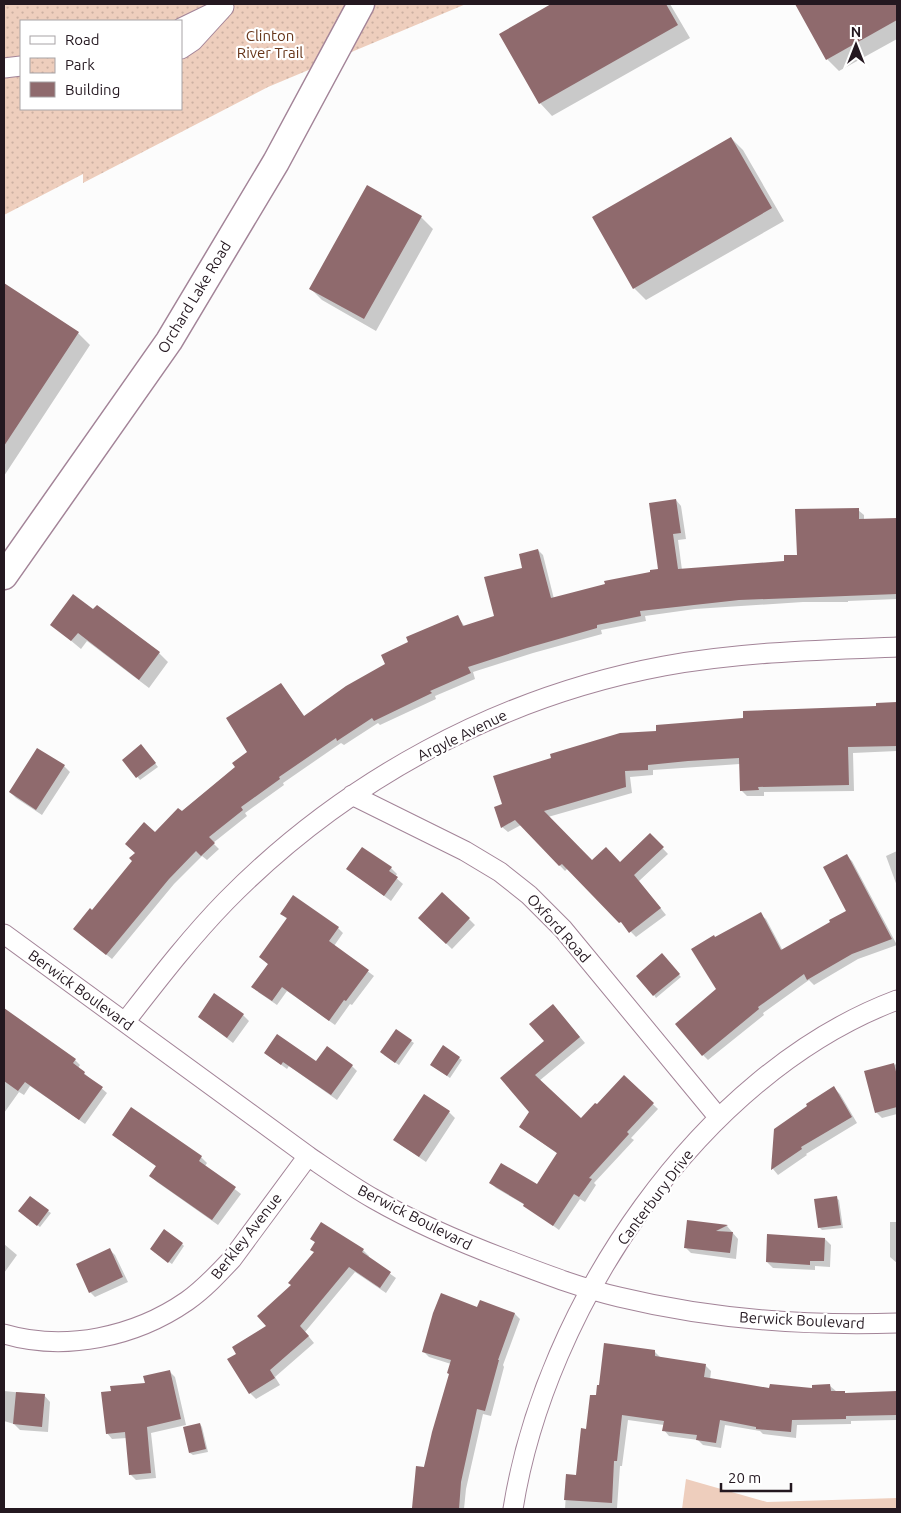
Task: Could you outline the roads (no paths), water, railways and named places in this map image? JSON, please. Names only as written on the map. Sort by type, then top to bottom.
[{"type":"main road","name":"Orchard Lake Road","points":[[4,576],[169,340],[276,162],[361,4]]},
{"type":"street","points":[[182,28],[227,5]]},
{"type":"street","points":[[182,48],[193,40],[227,5]]},
{"type":"street","points":[[4,69],[20,66]]},
{"type":"street","points":[[4,69],[20,73]]},
{"type":"street","name":"Argyle Avenue","points":[[124,1022],[197,933],[231,896],[286,846],[352,796],[423,752],[479,724],[537,701],[600,681],[663,666],[739,655],[897,647]]},
{"type":"street","name":"Oxford Road","points":[[352,796],[465,851],[500,872],[529,895],[563,929],[719,1118]]},
{"type":"street","name":"Berwick Boulevard","points":[[4,934],[308,1156],[374,1199],[435,1230],[520,1265],[590,1290],[660,1306],[736,1317],[823,1323],[897,1322]]},
{"type":"street","name":"Canterbury Drive","points":[[513,1509],[525,1451],[541,1398],[557,1358],[590,1290],[634,1218],[690,1149],[749,1090],[805,1048],[842,1026],[897,1000]]},
{"type":"street","name":"Berkley Avenue","points":[[4,1334],[44,1340],[83,1340],[124,1331],[168,1313],[218,1274],[232,1259],[308,1156]]},
{"type":"park label","name":"Clinton River Trail","points":[[270,44]]}]
